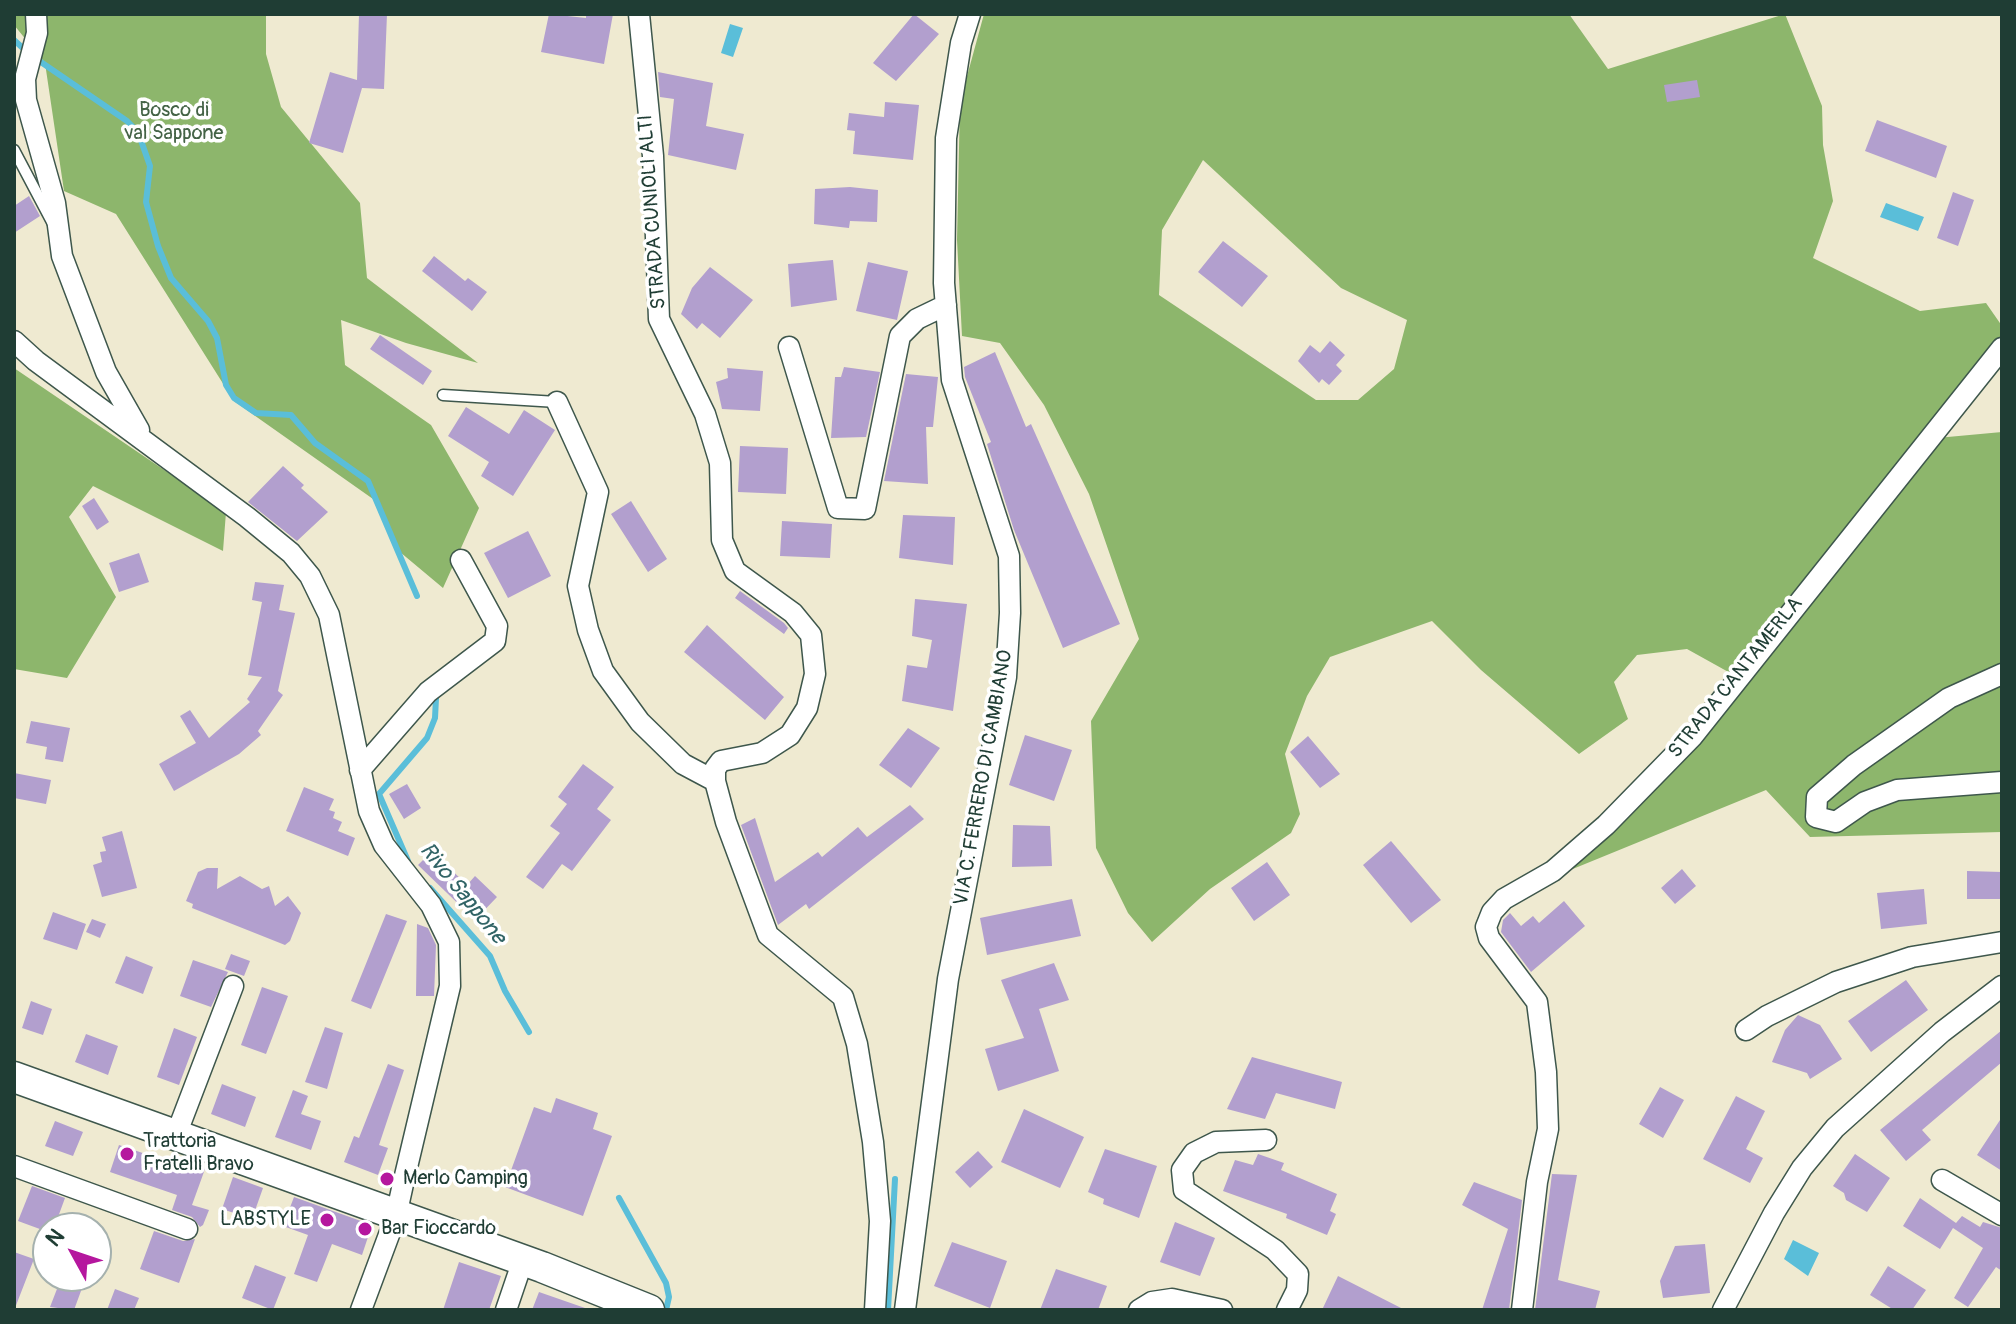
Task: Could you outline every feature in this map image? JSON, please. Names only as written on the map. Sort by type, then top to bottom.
[{"type":"main road","points":[[14,1077],[523,1260],[649,1310]]},
{"type":"street","points":[[36,14],[33,53],[25,79],[26,100],[55,203],[58,235],[69,279],[106,372],[145,440]]},
{"type":"street","name":"STRADA CUNIOLI ALTI","points":[[639,14],[653,156],[659,319],[705,414],[720,463],[722,540],[735,571],[793,613],[811,635],[815,674],[807,708],[790,735],[762,753],[721,761],[715,769],[715,781]]},
{"type":"street","name":"VIA C. FERRERO DI CAMBIANO","points":[[905,1310],[948,979],[1006,677],[1010,613],[1009,556],[952,380],[946,305],[946,138],[961,43],[970,14]]},
{"type":"street","points":[[789,347],[838,508],[865,509],[900,336],[917,319],[946,305]]},
{"type":"street","points":[[14,341],[36,361],[280,544],[310,576],[329,615],[369,811],[384,845],[431,905],[449,942],[450,986],[396,1216],[361,1310]]},
{"type":"street","name":"STRADA CANTAMERLA","points":[[1522,1310],[1537,1182],[1548,1129],[1546,1072],[1537,1002],[1489,938],[1486,927],[1492,912],[1504,899],[1553,871],[1606,825],[1692,737],[2002,348]]},
{"type":"street","points":[[557,402],[598,492],[578,586],[588,630],[603,671],[640,722],[683,764],[715,781],[726,822],[768,935],[843,997],[857,1044],[873,1142],[880,1221],[875,1310]]},
{"type":"street","points":[[360,770],[428,692],[495,641],[497,626],[461,560]]},
{"type":"street","points":[[2002,674],[1949,698],[1854,765],[1817,797],[1816,817],[1836,822],[1865,802],[1897,790],[2002,782]]},
{"type":"street","points":[[1746,1030],[1836,982],[1912,957],[2002,942]]},
{"type":"street","points":[[176,1135],[233,986]]},
{"type":"street","points":[[1723,1310],[1774,1213],[1802,1168],[1835,1128],[1942,1032],[2002,986]]},
{"type":"street","points":[[1266,1140],[1216,1142],[1194,1153],[1182,1170],[1184,1190],[1275,1250],[1298,1274],[1297,1290],[1287,1310]]},
{"type":"street","points":[[14,1166],[187,1229]]},
{"type":"street","points":[[1942,1180],[2002,1215]]},
{"type":"street","points":[[506,1310],[523,1260]]},
{"type":"street","points":[[1139,1310],[1152,1302],[1172,1299],[1222,1310]]},
{"type":"lane","points":[[14,150],[58,235]]},
{"type":"lane","points":[[443,395],[557,402]]},
{"type":"green space","name":"Bosco di val Sappone","points":[[14,14],[266,14],[266,54],[281,107],[360,203],[367,278],[478,363],[406,343],[341,320],[345,365],[431,425],[479,508],[443,588],[394,547],[373,499],[234,401],[116,214],[64,191],[45,63],[14,25]]},
{"type":"green space","points":[[984,14],[1569,14],[1608,69],[1785,14],[1822,106],[1823,145],[1833,201],[1813,258],[1920,311],[1986,303],[2002,326],[2002,337],[1926,439],[2002,432],[2002,832],[1810,837],[1766,790],[1514,893],[1632,789],[1732,674],[1687,649],[1637,655],[1614,682],[1628,719],[1579,754],[1481,670],[1432,621],[1330,657],[1307,696],[1285,754],[1300,814],[1291,833],[1210,889],[1152,942],[1128,913],[1096,848],[1091,721],[1139,639],[1089,494],[1044,405],[1000,343],[962,336],[957,240],[960,102]],"holes":[[[1203,160],[1341,288],[1407,320],[1394,369],[1358,400],[1316,400],[1159,295],[1162,230]]]},
{"type":"green space","points":[[14,368],[226,512],[223,551],[93,486],[69,517],[116,597],[67,678],[14,669]]},
{"type":"water","points":[[730,24],[743,28],[733,57],[721,53]]},
{"type":"water","points":[[1886,203],[1924,217],[1918,231],[1880,217]]},
{"type":"water","points":[[1793,1240],[1819,1253],[1808,1276],[1784,1259]]},
{"type":"building","points":[[359,14],[387,14],[384,89],[362,88],[343,153],[309,143],[330,72],[357,80]]},
{"type":"building","points":[[549,14],[586,18],[586,14],[613,14],[604,64],[541,52]]},
{"type":"building","points":[[914,14],[939,34],[896,81],[873,63]]},
{"type":"building","points":[[658,72],[713,83],[706,126],[744,134],[736,170],[668,155],[674,99],[660,97]]},
{"type":"building","points":[[1697,80],[1700,97],[1667,102],[1664,85]]},
{"type":"building","points":[[885,102],[919,105],[913,160],[853,154],[855,131],[847,130],[849,113],[884,117]]},
{"type":"building","points":[[1877,120],[1947,146],[1936,178],[1865,151]]},
{"type":"building","points":[[850,187],[878,190],[877,222],[850,221],[849,228],[814,224],[815,189]]},
{"type":"building","points":[[1953,192],[1974,200],[1958,246],[1937,238]]},
{"type":"building","points":[[29,196],[40,216],[14,233],[14,206]]},
{"type":"building","points":[[1223,241],[1268,276],[1242,307],[1198,272]]},
{"type":"building","points":[[434,256],[465,281],[468,278],[487,292],[472,311],[422,271]]},
{"type":"building","points":[[833,260],[837,300],[791,307],[788,264]]},
{"type":"building","points":[[868,262],[908,271],[897,320],[856,311]]},
{"type":"building","points":[[710,267],[753,300],[720,338],[702,323],[697,329],[681,314],[692,288]]},
{"type":"building","points":[[380,335],[432,371],[423,385],[370,349]]},
{"type":"building","points":[[1330,341],[1345,355],[1336,365],[1342,371],[1329,385],[1322,379],[1319,383],[1298,361],[1310,345],[1320,353]]},
{"type":"building","points":[[995,352],[1026,427],[1031,424],[1120,624],[1063,648],[1014,530],[987,444],[991,442],[965,377],[964,367]]},
{"type":"building","points":[[844,367],[880,372],[866,437],[831,438],[835,377],[841,377]]},
{"type":"building","points":[[727,368],[763,371],[760,411],[722,409],[716,382],[728,378]]},
{"type":"building","points":[[906,374],[938,377],[933,427],[926,427],[928,484],[884,481]]},
{"type":"building","points":[[466,407],[509,434],[524,410],[555,430],[513,496],[481,476],[489,462],[448,436]]},
{"type":"building","points":[[740,446],[788,448],[786,494],[738,492]]},
{"type":"building","points":[[283,466],[304,485],[301,488],[328,512],[297,541],[248,502]]},
{"type":"building","points":[[94,498],[109,522],[97,530],[82,506]]},
{"type":"building","points":[[631,501],[667,559],[648,572],[611,514]]},
{"type":"building","points":[[903,515],[955,517],[953,565],[899,558]]},
{"type":"building","points":[[782,521],[832,524],[830,558],[780,556]]},
{"type":"building","points":[[528,531],[551,576],[508,598],[484,553]]},
{"type":"building","points":[[139,553],[149,582],[119,592],[109,563]]},
{"type":"building","points":[[255,582],[284,585],[279,610],[295,613],[278,691],[283,695],[258,731],[261,735],[239,754],[174,791],[159,764],[196,743],[180,716],[190,710],[209,738],[250,702],[247,699],[262,677],[248,675],[262,602],[252,600]]},
{"type":"building","points":[[740,591],[784,623],[788,628],[784,634],[735,598]]},
{"type":"building","points":[[915,599],[967,604],[953,711],[902,701],[907,665],[927,668],[932,640],[912,636]]},
{"type":"building","points":[[707,625],[784,697],[765,720],[684,652]]},
{"type":"building","points":[[31,721],[70,728],[63,762],[45,759],[47,747],[26,743]]},
{"type":"building","points":[[908,728],[940,748],[911,788],[879,765]]},
{"type":"building","points":[[1025,735],[1072,750],[1054,801],[1009,785]]},
{"type":"building","points":[[1308,736],[1340,774],[1320,788],[1290,752]]},
{"type":"building","points":[[583,764],[614,787],[597,809],[611,820],[572,871],[562,864],[543,889],[526,877],[560,833],[550,826],[567,804],[558,797]]},
{"type":"building","points":[[14,773],[51,780],[46,804],[14,798]]},
{"type":"building","points":[[407,784],[421,808],[404,819],[389,794]]},
{"type":"building","points":[[304,787],[334,799],[329,810],[335,812],[333,818],[342,822],[338,831],[355,838],[348,856],[286,831]]},
{"type":"building","points":[[910,805],[924,819],[809,909],[806,904],[778,925],[741,825],[755,818],[775,882],[818,852],[822,857],[858,827],[867,837]]},
{"type":"building","points":[[1013,825],[1050,826],[1052,866],[1012,867]]},
{"type":"building","points":[[122,831],[137,888],[102,897],[93,865],[102,862],[100,852],[106,851],[102,837]]},
{"type":"building","points":[[1391,841],[1441,900],[1411,923],[1363,865]]},
{"type":"building","points":[[432,851],[467,885],[475,876],[497,897],[475,920],[418,865]]},
{"type":"building","points":[[1267,862],[1290,895],[1254,921],[1231,888]]},
{"type":"building","points":[[218,868],[217,889],[240,876],[262,889],[269,886],[275,906],[288,896],[301,913],[290,941],[285,945],[192,908],[193,904],[186,901],[198,872]]},
{"type":"building","points":[[1682,869],[1696,886],[1675,904],[1661,888]]},
{"type":"building","points":[[1967,871],[2002,872],[2002,899],[1967,899]]},
{"type":"building","points":[[1924,889],[1927,924],[1881,929],[1877,893]]},
{"type":"building","points":[[1072,899],[1081,936],[987,955],[980,918]]},
{"type":"building","points":[[1564,901],[1585,926],[1531,972],[1501,932],[1503,920],[1510,913],[1521,926],[1533,916],[1539,923]]},
{"type":"building","points":[[53,912],[86,924],[77,950],[43,939]]},
{"type":"building","points":[[386,914],[407,921],[371,1009],[351,1001]]},
{"type":"building","points":[[92,919],[106,924],[100,938],[86,932]]},
{"type":"building","points":[[417,924],[428,928],[436,945],[434,996],[416,996]]},
{"type":"building","points":[[231,954],[250,961],[244,976],[225,969]]},
{"type":"building","points":[[126,956],[153,967],[143,994],[115,983]]},
{"type":"building","points":[[193,960],[228,972],[211,1007],[180,996]]},
{"type":"building","points":[[1054,963],[1069,1000],[1039,1009],[1059,1071],[998,1091],[985,1049],[1024,1038],[1001,980]]},
{"type":"building","points":[[1906,980],[1928,1010],[1871,1052],[1848,1021]]},
{"type":"building","points":[[262,987],[288,996],[266,1054],[241,1045]]},
{"type":"building","points":[[31,1001],[52,1009],[43,1035],[22,1028]]},
{"type":"building","points":[[1798,1015],[1820,1025],[1842,1059],[1810,1079],[1807,1073],[1772,1062],[1785,1030]]},
{"type":"building","points":[[325,1027],[343,1033],[327,1089],[305,1082]]},
{"type":"building","points":[[174,1028],[197,1037],[179,1085],[157,1077]]},
{"type":"building","points":[[2002,1030],[2002,1062],[1922,1130],[1931,1140],[1906,1161],[1880,1130]]},
{"type":"building","points":[[86,1034],[118,1046],[108,1075],[75,1062]]},
{"type":"building","points":[[1252,1057],[1342,1082],[1335,1109],[1276,1093],[1265,1119],[1227,1109]]},
{"type":"building","points":[[388,1064],[404,1070],[379,1145],[388,1148],[378,1175],[344,1162],[354,1136],[359,1138]]},
{"type":"building","points":[[222,1084],[256,1097],[245,1127],[211,1114]]},
{"type":"building","points":[[1660,1087],[1684,1100],[1663,1138],[1639,1124]]},
{"type":"building","points":[[293,1090],[308,1096],[301,1114],[321,1121],[311,1150],[275,1137]]},
{"type":"building","points":[[1736,1096],[1765,1111],[1746,1149],[1763,1158],[1750,1183],[1703,1159]]},
{"type":"building","points":[[556,1098],[598,1113],[593,1129],[612,1136],[583,1216],[505,1187],[534,1107],[551,1113]]},
{"type":"building","points":[[1024,1109],[1084,1137],[1060,1188],[1001,1162]]},
{"type":"building","points":[[2002,1117],[2002,1171],[1977,1155]]},
{"type":"building","points":[[55,1121],[83,1132],[73,1156],[45,1146]]},
{"type":"building","points":[[119,1145],[187,1168],[188,1164],[205,1169],[192,1205],[209,1210],[203,1225],[200,1227],[192,1217],[172,1210],[177,1195],[110,1172]]},
{"type":"building","points":[[1105,1149],[1157,1166],[1139,1218],[1103,1204],[1104,1199],[1088,1192]]},
{"type":"building","points":[[978,1151],[993,1167],[970,1188],[955,1172]]},
{"type":"building","points":[[1258,1154],[1284,1163],[1281,1170],[1337,1194],[1330,1211],[1336,1214],[1327,1235],[1286,1218],[1287,1214],[1223,1191],[1235,1160],[1253,1165]]},
{"type":"building","points":[[1855,1154],[1890,1178],[1867,1212],[1846,1200],[1844,1193],[1833,1186]]},
{"type":"building","points":[[1552,1174],[1577,1175],[1558,1280],[1600,1291],[1595,1310],[1535,1310]]},
{"type":"building","points":[[233,1177],[263,1188],[252,1219],[222,1209]]},
{"type":"building","points":[[1474,1182],[1522,1200],[1509,1310],[1482,1310],[1508,1229],[1462,1205]]},
{"type":"building","points":[[32,1186],[65,1198],[60,1212],[32,1212],[32,1226],[18,1221]]},
{"type":"building","points":[[294,1197],[372,1225],[362,1255],[332,1244],[317,1282],[294,1274],[308,1235],[283,1226]]},
{"type":"building","points":[[1920,1198],[1956,1223],[1962,1216],[1980,1227],[1983,1222],[2002,1228],[2002,1271],[1996,1267],[1968,1307],[1954,1298],[1983,1248],[1953,1228],[1940,1249],[1903,1226]]},
{"type":"building","points":[[1175,1222],[1215,1238],[1200,1276],[1160,1262]]},
{"type":"building","points":[[154,1231],[183,1241],[195,1239],[179,1283],[140,1269]]},
{"type":"building","points":[[952,1242],[1007,1261],[990,1308],[934,1286]]},
{"type":"building","points":[[1705,1244],[1710,1293],[1663,1298],[1660,1281],[1675,1246]]},
{"type":"building","points":[[14,1252],[32,1258],[32,1264],[14,1308]]},
{"type":"building","points":[[459,1262],[501,1276],[489,1310],[443,1310]]},
{"type":"building","points":[[255,1265],[286,1277],[273,1310],[242,1298]]},
{"type":"building","points":[[1888,1266],[1926,1290],[1912,1310],[1894,1310],[1870,1295]]},
{"type":"building","points":[[1056,1269],[1107,1286],[1098,1310],[1040,1310]]},
{"type":"building","points":[[1338,1276],[1405,1310],[1322,1310]]},
{"type":"building","points":[[115,1289],[139,1298],[134,1310],[107,1310]]},
{"type":"building","points":[[56,1292],[81,1292],[74,1310],[50,1307]]},
{"type":"building","points":[[539,1292],[585,1308],[585,1310],[532,1310]]},
{"type":"waterway","name":"Rivo Sappone","points":[[14,40],[26,51]]},
{"type":"waterway","name":"Rivo Sappone","points":[[35,58],[127,121],[138,132],[150,166],[146,202],[158,246],[171,278],[208,321],[217,338],[226,385],[234,398],[256,413],[291,415],[315,443],[368,481],[417,596]]},
{"type":"waterway","name":"Rivo Sappone","points":[[408,861],[379,794],[427,738],[435,718],[436,698]]},
{"type":"waterway","name":"Rivo Sappone","points":[[430,888],[490,956],[505,991],[529,1032]]},
{"type":"waterway","points":[[888,1310],[895,1179]]},
{"type":"waterway","name":"Rivo Sappone","points":[[619,1198],[666,1283],[669,1297],[666,1310]]},
{"type":"place","name":"Trattoria Fratelli Bravo","points":[[127,1154]]},
{"type":"place","name":"Merlo Camping","points":[[387,1179]]},
{"type":"place","name":"LABSTYLE","points":[[327,1220]]},
{"type":"place","name":"Bar Fioccardo","points":[[365,1229]]}]
